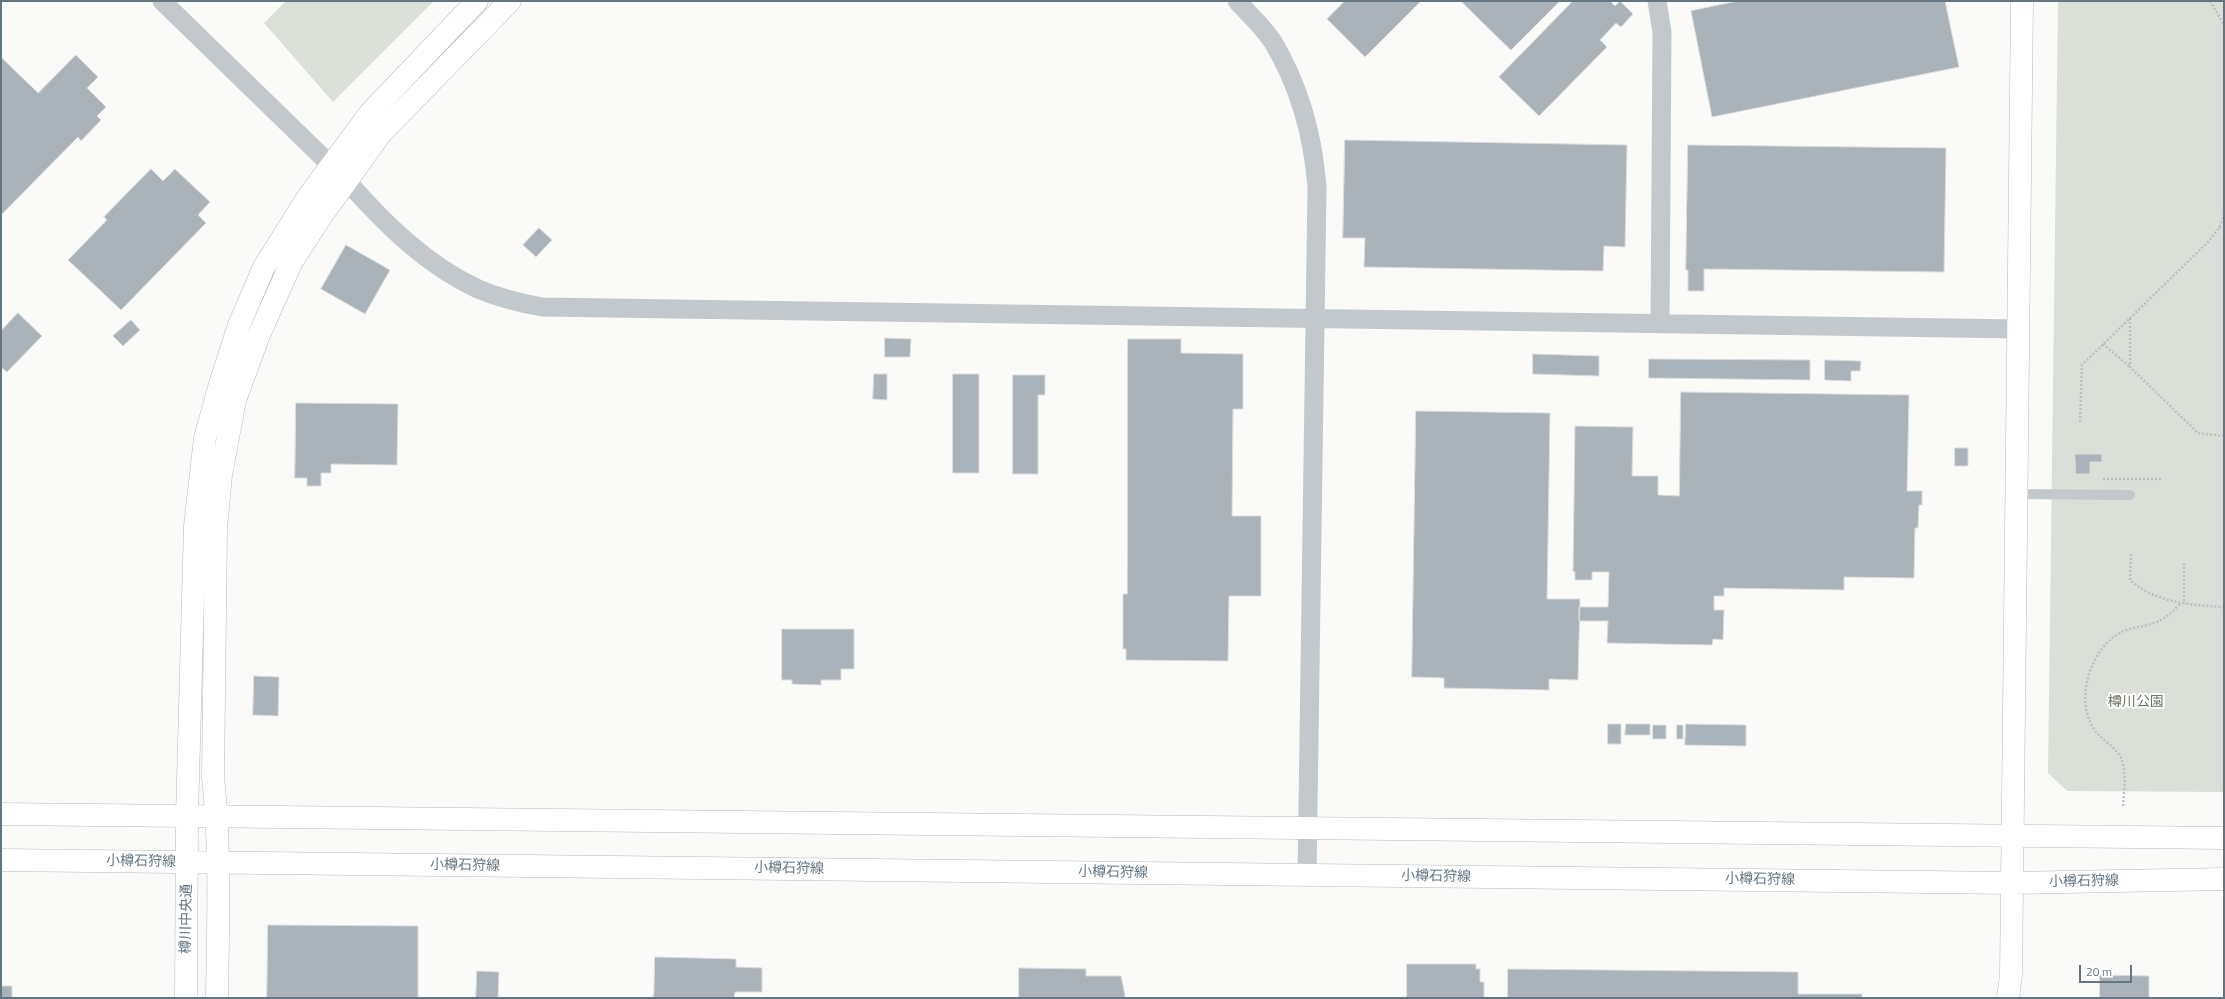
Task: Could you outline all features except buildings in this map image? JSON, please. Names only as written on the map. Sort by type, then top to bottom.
[{"type":"main road","name":"樽川中央通","points":[[186,998],[187,816],[195,526],[205,438],[220,384],[239,325],[264,266],[308,197],[370,113],[477,1]]},
{"type":"main road","points":[[217,998],[218,863],[217,816],[213,777],[216,528],[221,475],[235,400],[259,335],[291,263],[347,181],[381,133],[510,1]]},
{"type":"main road","points":[[2008,998],[2011,975],[2022,1]]},
{"type":"main road","points":[[1,814],[2224,838]]},
{"type":"main road","name":"小樽石狩線","points":[[1,860],[2012,883],[2224,878]]},
{"type":"street","points":[[162,1],[347,181],[374,211],[403,238],[444,270],[478,289],[511,301],[542,307],[1314,320],[2019,329]]},
{"type":"street","points":[[1237,1],[1273,41],[1290,74],[1306,115],[1314,150],[1317,187],[1306,828],[1307,875]]},
{"type":"street","points":[[1657,1],[1662,32],[1660,324]]},
{"type":"lane","points":[[2017,494],[2130,495]]},
{"type":"path","points":[[2210,1],[2224,25]]},
{"type":"path","points":[[2080,422],[2082,365],[2208,242],[2219,228],[2224,214]]},
{"type":"path","points":[[2219,228],[2224,227]]},
{"type":"path","points":[[2130,318],[2130,367]]},
{"type":"path","points":[[2103,344],[2130,367],[2198,432],[2224,436]]},
{"type":"path","points":[[2096,479],[2163,479]]},
{"type":"path","points":[[2131,554],[2130,580],[2139,588],[2180,604],[2224,607]]},
{"type":"path","points":[[2184,564],[2184,604]]},
{"type":"path","points":[[2124,806],[2124,766],[2120,756],[2093,729],[2087,710],[2086,690],[2090,670],[2106,643],[2118,634],[2131,627],[2158,622],[2170,614],[2180,604]]},
{"type":"green space","points":[[286,1],[434,1],[333,102],[264,23]]},
{"type":"green space","name":"樽川公園","points":[[2058,1],[2221,1],[2224,6],[2224,792],[2067,791],[2048,773]]}]
